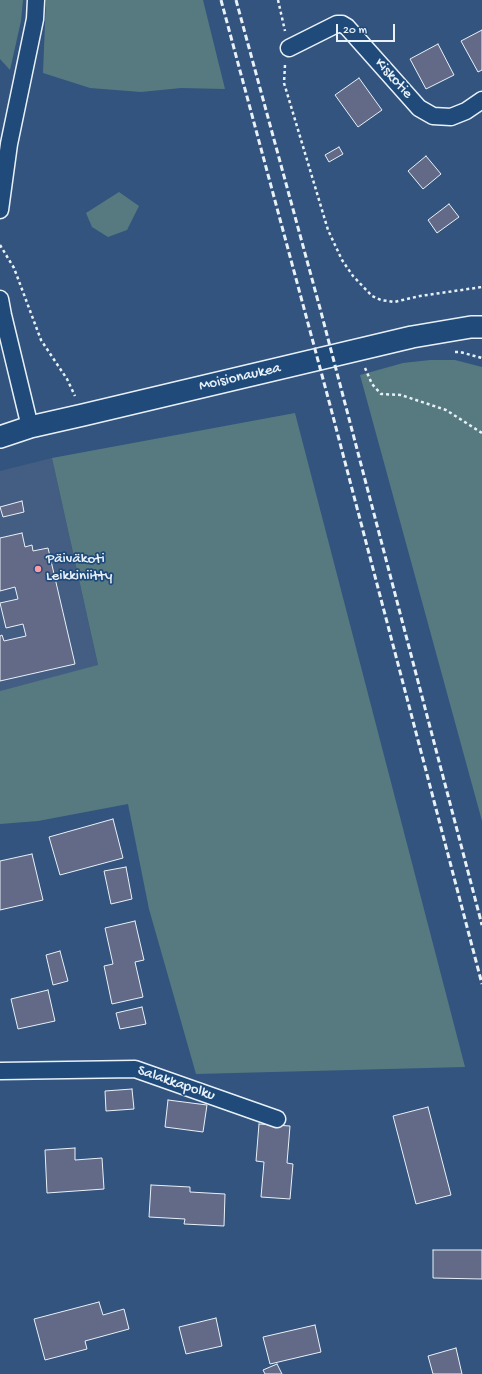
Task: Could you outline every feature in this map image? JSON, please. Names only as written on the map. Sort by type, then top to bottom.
[{"type":"street","points":[[0,210],[9,144],[35,19],[36,0]]},
{"type":"street","name":"Kiskotie","points":[[289,48],[337,24],[342,24],[347,27],[419,108],[433,116],[451,117],[466,111],[482,100]]},
{"type":"street","points":[[0,299],[30,427]]},
{"type":"street","name":"Moisionaukea","points":[[0,437],[30,427],[412,337],[482,327]]},
{"type":"street","name":"Salakkapolku","points":[[0,1071],[135,1069],[277,1119]]},
{"type":"path","points":[[278,0],[289,48],[285,65],[284,83],[328,230],[342,260],[353,276],[372,296],[381,300],[394,302],[420,296],[482,287]]},
{"type":"path","points":[[0,245],[14,268],[41,340],[67,379],[83,415]]},
{"type":"path","points":[[364,367],[372,384],[381,394],[401,395],[446,410],[482,433]]},
{"type":"shaded area","name":"Päiväkoti Leikkiniitty","points":[[52,458],[98,666],[0,691],[0,471]]},
{"type":"green space","points":[[0,0],[23,0],[21,21],[10,70],[0,59]]},
{"type":"green space","points":[[46,0],[203,0],[225,89],[181,88],[141,92],[90,88],[43,73]]},
{"type":"green space","points":[[119,192],[139,206],[127,230],[108,237],[92,227],[86,213]]},
{"type":"green space","points":[[430,360],[455,360],[482,367],[482,821],[360,375],[403,363]]},
{"type":"green space","points":[[295,413],[465,1067],[196,1074],[149,909],[128,804],[38,821],[0,824],[0,691],[98,665],[52,458]]},
{"type":"building","points":[[482,30],[482,70],[478,72],[461,41]]},
{"type":"building","points":[[438,44],[454,75],[426,89],[410,59]]},
{"type":"building","points":[[359,78],[382,110],[358,127],[335,95]]},
{"type":"building","points":[[339,147],[343,154],[329,162],[325,155]]},
{"type":"building","points":[[426,156],[441,174],[423,189],[408,171]]},
{"type":"building","points":[[449,204],[459,217],[437,233],[428,220]]},
{"type":"building","points":[[22,501],[24,512],[3,517],[0,507]]},
{"type":"building","points":[[22,533],[25,547],[32,545],[33,551],[48,548],[75,664],[0,681],[0,636],[2,635],[4,641],[26,636],[23,624],[6,628],[0,603],[18,599],[15,587],[0,591],[0,538]]},
{"type":"building","points":[[113,819],[123,858],[60,875],[49,837]]},
{"type":"building","points":[[32,854],[43,900],[0,910],[0,861]]},
{"type":"building","points":[[126,867],[132,899],[111,904],[104,871]]},
{"type":"building","points":[[135,921],[144,960],[135,962],[143,997],[112,1004],[104,966],[113,964],[105,928]]},
{"type":"building","points":[[60,951],[68,981],[53,985],[46,955]]},
{"type":"building","points":[[48,990],[55,1021],[18,1029],[11,999]]},
{"type":"building","points":[[142,1007],[146,1024],[120,1029],[116,1013]]},
{"type":"building","points":[[132,1089],[134,1109],[106,1111],[105,1091]]},
{"type":"building","points":[[168,1100],[207,1105],[203,1132],[165,1127]]},
{"type":"building","points":[[428,1107],[451,1195],[416,1204],[393,1116]]},
{"type":"building","points":[[259,1124],[290,1126],[287,1163],[293,1164],[290,1199],[261,1197],[264,1162],[256,1161]]},
{"type":"building","points":[[75,1148],[75,1160],[102,1158],[104,1189],[47,1193],[45,1150]]},
{"type":"building","points":[[151,1185],[190,1187],[190,1192],[225,1194],[224,1226],[184,1224],[185,1219],[149,1217]]},
{"type":"building","points":[[433,1250],[482,1250],[482,1279],[433,1278]]},
{"type":"building","points":[[99,1302],[103,1315],[124,1309],[129,1329],[85,1341],[87,1349],[45,1360],[34,1319]]},
{"type":"building","points":[[216,1318],[222,1346],[186,1354],[179,1327]]},
{"type":"building","points":[[315,1325],[321,1352],[270,1364],[263,1337]]},
{"type":"building","points":[[456,1348],[462,1374],[433,1374],[428,1356]]},
{"type":"building","points":[[277,1364],[282,1374],[265,1374],[263,1370]]},
{"type":"railway","points":[[221,0],[330,405],[482,984]]},
{"type":"railway","points":[[236,0],[321,312],[482,925]]},
{"type":"place","name":"Päiväkoti Leikkiniitty","points":[[38,569]]}]
